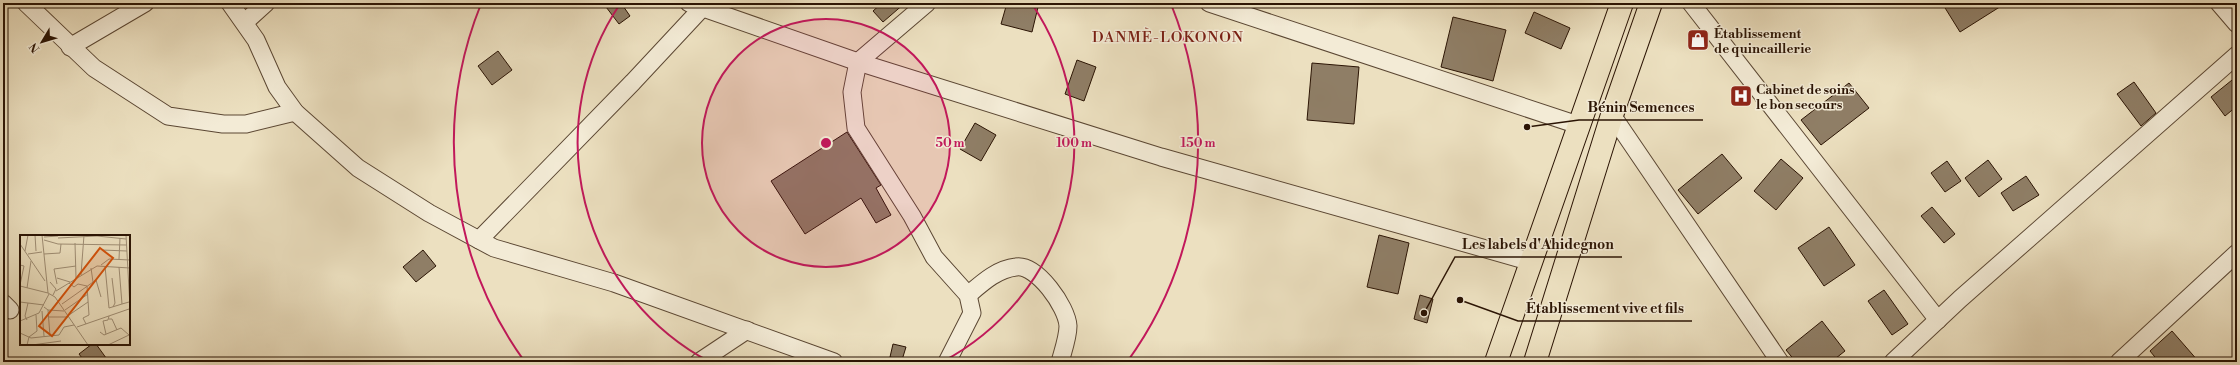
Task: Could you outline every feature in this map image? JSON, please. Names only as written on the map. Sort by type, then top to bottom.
[{"type":"highway","points":[[1496,362],[1622,3]]},
{"type":"highway","points":[[1535,362],[1612,115],[1651,3]]},
{"type":"street","points":[[26,3],[70,47],[94,68],[168,116],[223,124],[246,124],[295,112]]},
{"type":"street","points":[[70,47],[145,3]]},
{"type":"street","points":[[230,3],[245,22],[256,40],[277,87],[295,112],[358,168],[428,213],[494,248],[614,283],[834,362]]},
{"type":"street","points":[[245,22],[266,3]]},
{"type":"street","points":[[927,3],[858,62],[852,92],[856,128],[912,216],[934,257],[968,295],[972,313],[947,362]]},
{"type":"street","points":[[1209,3],[1578,125]]},
{"type":"street","points":[[1691,3],[1938,320]]},
{"type":"street","points":[[2218,3],[2237,24]]},
{"type":"street","points":[[479,240],[633,82],[695,5],[858,62],[1161,157],[1532,262]]},
{"type":"street","points":[[1893,362],[1938,320],[2237,55]]},
{"type":"street","points":[[1612,115],[1780,362]]},
{"type":"street","points":[[2119,362],[2237,253]]},
{"type":"street","points":[[968,295],[994,274],[1005,270],[1017,267],[1035,272],[1056,297],[1068,325],[1060,362]]},
{"type":"street","points":[[699,362],[748,330]]},
{"type":"building","points":[[603,3],[621,3],[630,16],[619,24]]},
{"type":"building","points":[[882,3],[905,3],[883,22],[873,11]]},
{"type":"building","points":[[1007,3],[1039,3],[1032,32],[1001,24]]},
{"type":"building","points":[[1942,3],[2006,3],[1960,32]]},
{"type":"building","points":[[1534,12],[1570,28],[1561,49],[1525,33]]},
{"type":"building","points":[[1453,17],[1506,30],[1493,81],[1441,67]]},
{"type":"building","points":[[498,51],[512,70],[492,85],[478,66]]},
{"type":"building","points":[[1077,60],[1096,67],[1084,101],[1065,94]]},
{"type":"building","points":[[1312,63],[1359,67],[1354,124],[1307,120]]},
{"type":"building","points":[[2237,76],[2237,106],[2225,116],[2211,97]]},
{"type":"building","points":[[2134,82],[2156,113],[2141,126],[2117,94]]},
{"type":"building","points":[[1849,83],[1869,108],[1821,145],[1801,120]]},
{"type":"building","points":[[975,123],[996,135],[981,161],[960,149]]},
{"type":"building","points":[[847,132],[881,185],[876,188],[891,215],[876,223],[861,198],[805,234],[771,181]]},
{"type":"building","points":[[1722,154],[1742,178],[1698,214],[1678,190]]},
{"type":"building","points":[[1781,159],[1803,178],[1776,210],[1754,191]]},
{"type":"building","points":[[1988,160],[2002,179],[1979,197],[1965,178]]},
{"type":"building","points":[[1947,161],[1961,181],[1945,192],[1931,173]]},
{"type":"building","points":[[2026,176],[2039,195],[2013,211],[2001,193]]},
{"type":"building","points":[[1932,207],[1955,234],[1944,243],[1921,216]]},
{"type":"building","points":[[1829,227],[1855,265],[1824,286],[1798,248]]},
{"type":"building","points":[[1379,235],[1409,243],[1398,294],[1367,287]]},
{"type":"building","points":[[423,250],[436,266],[416,282],[403,267]]},
{"type":"building","points":[[1884,290],[1908,324],[1892,335],[1868,301]]},
{"type":"building","points":[[1420,295],[1433,299],[1427,323],[1414,319]]},
{"type":"building","points":[[1822,321],[1845,351],[1831,362],[1796,362],[1786,350]]},
{"type":"building","points":[[2172,331],[2199,362],[2159,362],[2150,351]]},
{"type":"building","points":[[893,344],[906,347],[902,360],[890,357]]},
{"type":"building","points":[[91,345],[97,345],[109,362],[85,362],[79,354]]},
{"type":"place","name":"Établissement de quincaillerie","points":[[1698,40]]},
{"type":"place","name":"Cabinet de soins le bon secours","points":[[1741,96]]},
{"type":"place","name":"Bénin Semences","points":[[1527,127]]},
{"type":"place","name":"Établissement vive et fils","points":[[1460,300]]},
{"type":"place","name":"Les labels d'Ahidegnon","points":[[1424,313]]},
{"type":"district","name":"DANMÈ-LOKONON","points":[[1168,37]]}]
